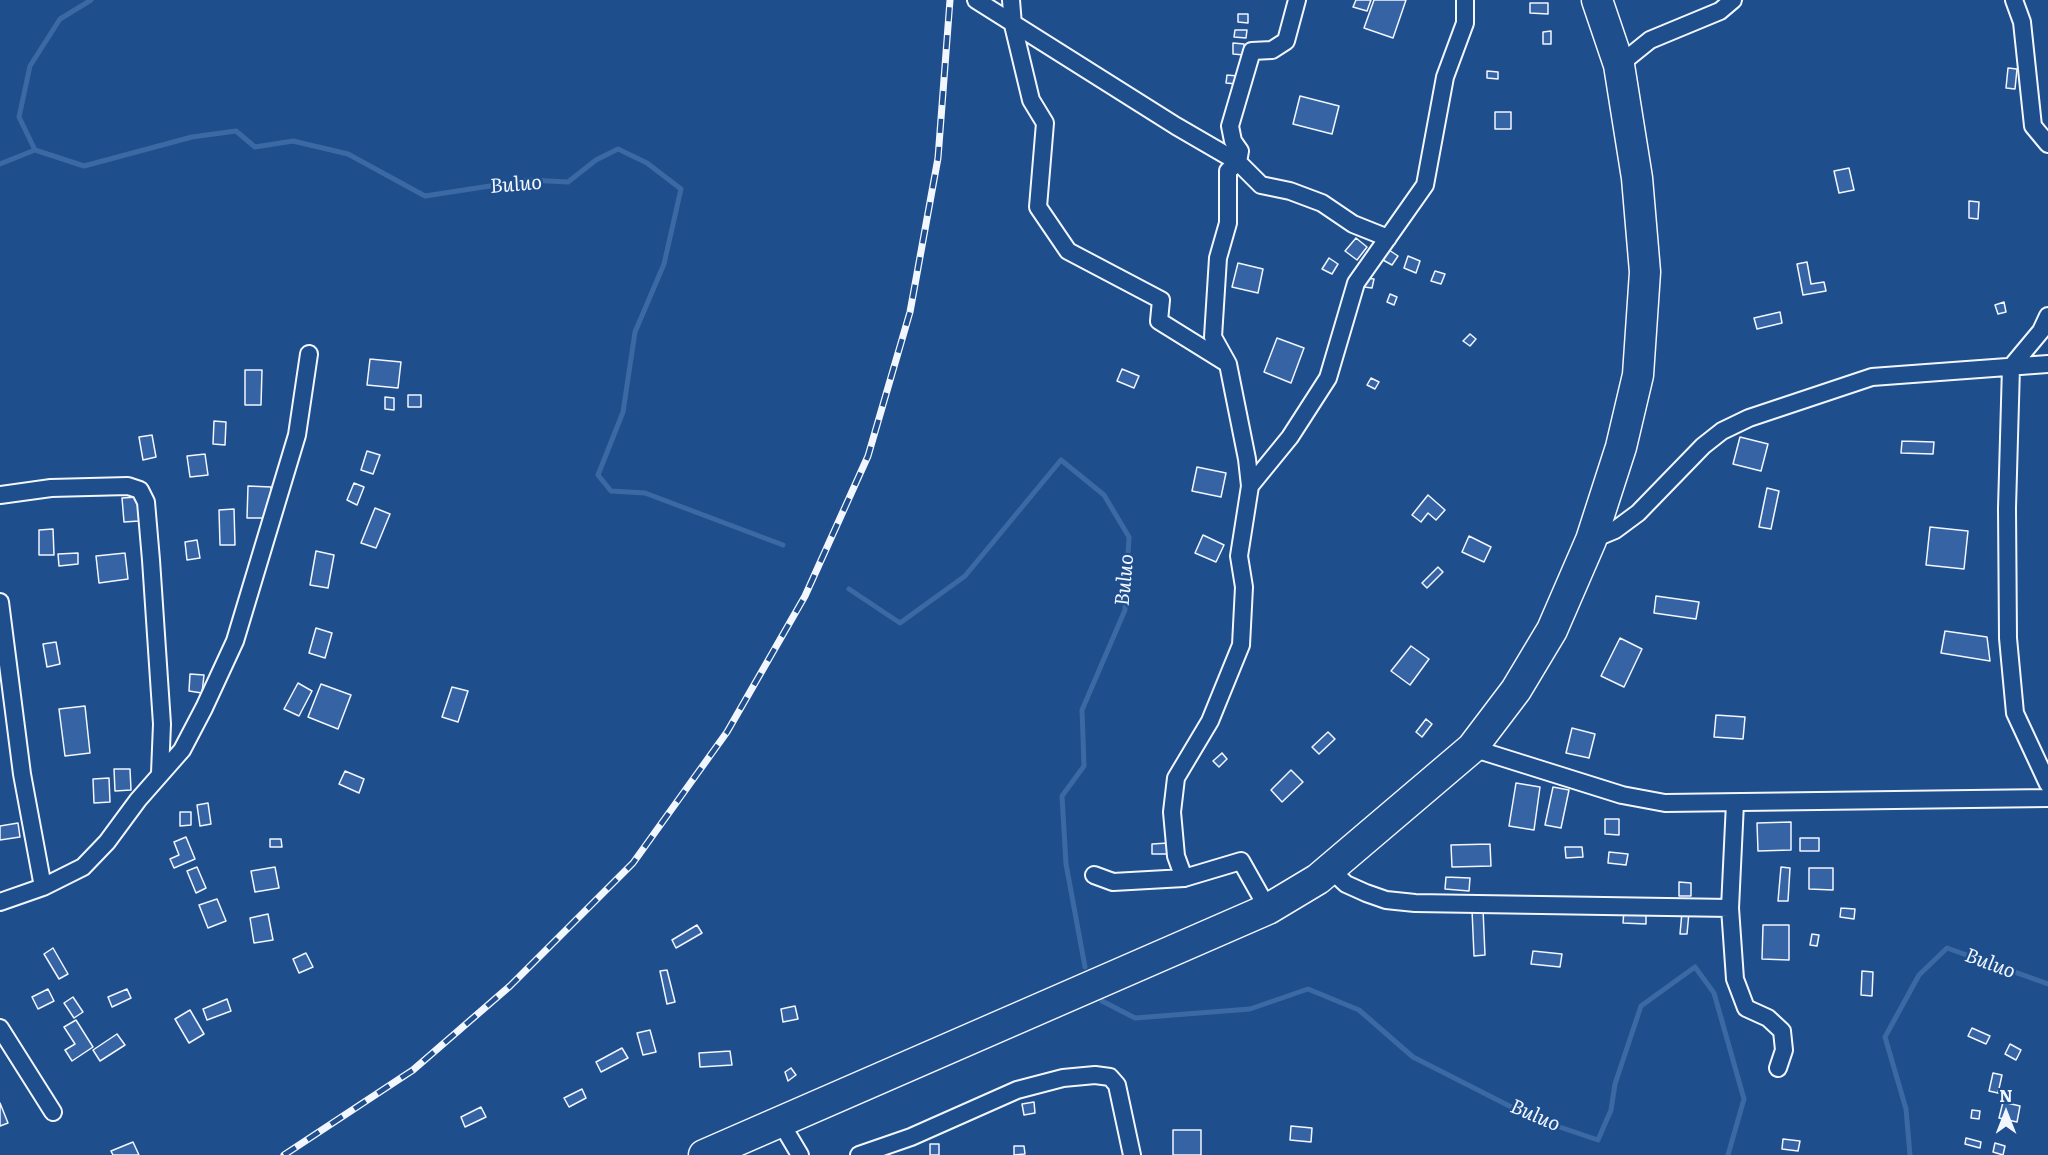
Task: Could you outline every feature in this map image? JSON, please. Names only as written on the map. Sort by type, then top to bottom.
[{"type":"highway","points":[[704,1155],[1268,909],[1330,869],[1472,748],[1516,690],[1552,630],[1591,540],[1621,447],[1638,375],[1645,272],[1637,178],[1619,65],[1597,0]]},
{"type":"street","points":[[976,0],[1013,25],[1238,162],[1262,185],[1290,190],[1322,203],[1353,224],[1388,238]]},
{"type":"street","points":[[1011,0],[1013,25],[1031,100],[1045,123],[1038,207],[1068,251],[1161,300],[1159,321],[1228,364]]},
{"type":"street","points":[[1184,878],[1176,856],[1172,812],[1176,777],[1210,721],[1241,645],[1244,587],[1239,556],[1250,486],[1247,459],[1228,364],[1213,337],[1218,258],[1228,223],[1228,171],[1238,162],[1240,151],[1233,141],[1230,126],[1252,51],[1272,50],[1286,41],[1297,0]]},
{"type":"street","points":[[1250,486],[1290,436],[1328,378],[1356,283],[1425,185],[1445,77],[1465,23],[1466,0]]},
{"type":"street","points":[[1619,65],[1650,40],[1712,15],[1733,0]]},
{"type":"street","points":[[2014,0],[2022,22],[2033,126],[2048,144]]},
{"type":"street","points":[[2048,316],[2041,331],[2011,367],[2007,508],[2009,650],[2015,713],[2048,784]]},
{"type":"street","points":[[0,902],[43,887],[83,867],[107,842],[160,773],[182,750],[235,641],[297,435],[309,354]]},
{"type":"street","points":[[1591,540],[1616,530],[1638,513],[1703,446],[1722,431],[1749,418],[1872,377],[2048,364]]},
{"type":"street","points":[[0,495],[51,488],[128,486],[140,490],[147,502],[162,724],[160,773]]},
{"type":"street","points":[[0,602],[22,774],[43,887]]},
{"type":"street","points":[[1472,748],[1623,795],[1665,803],[2048,798]]},
{"type":"street","points":[[1735,803],[1730,908],[1736,988],[1746,1008],[1768,1018],[1782,1031],[1784,1050],[1778,1068]]},
{"type":"street","points":[[1094,875],[1113,882],[1184,878],[1241,861],[1268,909]]},
{"type":"street","points":[[1330,869],[1346,884],[1366,893],[1386,900],[1415,903],[1730,908]]},
{"type":"street","points":[[0,1028],[53,1112]]},
{"type":"street","points":[[859,1155],[910,1137],[1017,1090],[1063,1078],[1095,1075],[1110,1077],[1117,1085],[1132,1155]]},
{"type":"street","points":[[781,1123],[800,1155]]},
{"type":"building","points":[[1356,0],[1371,0],[1367,11],[1353,7]]},
{"type":"building","points":[[1374,0],[1406,0],[1393,38],[1364,28]]},
{"type":"building","points":[[1530,3],[1548,3],[1548,14],[1530,13]]},
{"type":"building","points":[[1238,14],[1248,14],[1248,23],[1238,22]]},
{"type":"building","points":[[1235,30],[1247,30],[1246,38],[1234,37]]},
{"type":"building","points":[[1551,31],[1551,44],[1543,44],[1543,32]]},
{"type":"building","points":[[1233,43],[1244,44],[1244,55],[1233,54]]},
{"type":"building","points":[[2008,68],[2017,69],[2015,89],[2006,88]]},
{"type":"building","points":[[1487,71],[1498,72],[1498,79],[1487,78]]},
{"type":"building","points":[[1227,75],[1238,76],[1237,84],[1226,83]]},
{"type":"building","points":[[1300,96],[1339,106],[1332,134],[1293,124]]},
{"type":"building","points":[[1495,112],[1511,112],[1511,129],[1495,129]]},
{"type":"building","points":[[1849,168],[1854,190],[1839,193],[1834,171]]},
{"type":"building","points":[[1969,201],[1979,202],[1978,219],[1969,218]]},
{"type":"building","points":[[1356,238],[1367,247],[1357,260],[1345,251]]},
{"type":"building","points":[[1389,250],[1398,256],[1392,265],[1383,260]]},
{"type":"building","points":[[1408,256],[1420,261],[1416,273],[1404,268]]},
{"type":"building","points":[[1329,258],[1338,264],[1332,274],[1322,269]]},
{"type":"building","points":[[1807,262],[1811,284],[1824,282],[1826,291],[1803,295],[1797,264]]},
{"type":"building","points":[[1238,263],[1263,269],[1258,293],[1232,287]]},
{"type":"building","points":[[1435,271],[1445,274],[1441,284],[1431,281]]},
{"type":"building","points":[[1366,278],[1374,279],[1372,288],[1364,287]]},
{"type":"building","points":[[1390,294],[1397,297],[1394,305],[1387,302]]},
{"type":"building","points":[[2004,302],[2006,312],[1998,314],[1995,305]]},
{"type":"building","points":[[1780,312],[1782,323],[1757,329],[1754,318]]},
{"type":"building","points":[[1470,334],[1476,339],[1470,346],[1463,341]]},
{"type":"building","points":[[1277,338],[1304,348],[1291,383],[1264,372]]},
{"type":"building","points":[[370,359],[401,362],[398,388],[367,385]]},
{"type":"building","points":[[1122,369],[1139,376],[1134,388],[1117,381]]},
{"type":"building","points":[[245,370],[262,370],[261,405],[245,405]]},
{"type":"building","points":[[1371,378],[1379,382],[1375,389],[1367,385]]},
{"type":"building","points":[[408,395],[421,395],[421,407],[408,407]]},
{"type":"building","points":[[385,397],[394,398],[394,410],[385,409]]},
{"type":"building","points":[[214,421],[226,422],[225,445],[213,444]]},
{"type":"building","points":[[152,435],[156,457],[143,460],[139,437]]},
{"type":"building","points":[[1740,437],[1768,444],[1761,471],[1733,464]]},
{"type":"building","points":[[1902,441],[1934,442],[1933,454],[1901,453]]},
{"type":"building","points":[[367,451],[380,455],[373,474],[361,470]]},
{"type":"building","points":[[205,454],[208,475],[190,477],[187,456]]},
{"type":"building","points":[[1197,467],[1226,473],[1221,497],[1192,491]]},
{"type":"building","points":[[354,483],[364,487],[357,505],[347,500]]},
{"type":"building","points":[[248,486],[271,487],[270,518],[247,518]]},
{"type":"building","points":[[1767,488],[1779,491],[1771,529],[1759,527]]},
{"type":"building","points":[[1428,495],[1445,510],[1436,520],[1428,513],[1421,522],[1412,515]]},
{"type":"building","points":[[137,497],[139,521],[124,522],[122,498]]},
{"type":"building","points":[[375,508],[390,514],[376,548],[361,543]]},
{"type":"building","points":[[234,509],[235,545],[220,545],[219,510]]},
{"type":"building","points":[[1930,527],[1968,531],[1964,569],[1926,565]]},
{"type":"building","points":[[53,529],[54,555],[39,555],[39,530]]},
{"type":"building","points":[[1203,535],[1224,545],[1216,562],[1195,553]]},
{"type":"building","points":[[1469,536],[1491,547],[1484,562],[1462,552]]},
{"type":"building","points":[[197,540],[200,558],[187,560],[185,542]]},
{"type":"building","points":[[316,551],[334,555],[328,588],[310,585]]},
{"type":"building","points":[[78,553],[78,564],[59,566],[58,554]]},
{"type":"building","points":[[125,553],[128,579],[99,583],[96,556]]},
{"type":"building","points":[[1438,567],[1443,572],[1427,588],[1422,583]]},
{"type":"building","points":[[1656,596],[1699,602],[1696,619],[1654,613]]},
{"type":"building","points":[[316,628],[332,633],[325,658],[309,653]]},
{"type":"building","points":[[1945,631],[1987,637],[1990,661],[1941,653]]},
{"type":"building","points":[[1620,638],[1642,649],[1624,687],[1601,676]]},
{"type":"building","points":[[56,642],[60,664],[47,667],[43,644]]},
{"type":"building","points":[[1411,646],[1429,659],[1410,685],[1391,671]]},
{"type":"building","points":[[190,674],[204,675],[202,693],[189,691]]},
{"type":"building","points":[[298,683],[312,691],[299,716],[284,709]]},
{"type":"building","points":[[321,684],[351,695],[338,729],[308,717]]},
{"type":"building","points":[[452,687],[468,691],[458,722],[442,717]]},
{"type":"building","points":[[85,706],[90,753],[65,756],[59,709]]},
{"type":"building","points":[[1716,715],[1745,717],[1743,739],[1714,737]]},
{"type":"building","points":[[1426,719],[1432,724],[1422,737],[1416,732]]},
{"type":"building","points":[[1572,728],[1595,734],[1589,758],[1566,753]]},
{"type":"building","points":[[1328,732],[1335,739],[1319,754],[1312,747]]},
{"type":"building","points":[[1222,753],[1227,759],[1219,767],[1213,761]]},
{"type":"building","points":[[114,769],[130,769],[131,790],[115,791]]},
{"type":"building","points":[[1291,770],[1303,782],[1282,802],[1271,790]]},
{"type":"building","points":[[345,771],[364,779],[359,793],[339,784]]},
{"type":"building","points":[[109,778],[110,802],[94,803],[93,779]]},
{"type":"building","points":[[1516,783],[1540,787],[1534,830],[1509,826]]},
{"type":"building","points":[[1553,787],[1569,790],[1561,828],[1545,825]]},
{"type":"building","points":[[208,803],[211,824],[200,826],[197,805]]},
{"type":"building","points":[[180,812],[191,812],[191,825],[180,826]]},
{"type":"building","points":[[1605,819],[1619,819],[1619,835],[1605,834]]},
{"type":"building","points":[[1791,822],[1791,850],[1758,851],[1757,823]]},
{"type":"building","points":[[18,823],[20,837],[0,840],[0,826]]},
{"type":"building","points":[[186,837],[195,859],[174,868],[170,859],[179,855],[174,842]]},
{"type":"building","points":[[1800,838],[1819,838],[1819,851],[1800,851]]},
{"type":"building","points":[[270,839],[281,839],[282,847],[270,847]]},
{"type":"building","points":[[1168,843],[1168,854],[1152,854],[1152,844]]},
{"type":"building","points":[[1490,844],[1491,866],[1452,867],[1451,845]]},
{"type":"building","points":[[1565,847],[1582,847],[1583,857],[1566,858]]},
{"type":"building","points":[[1609,852],[1628,854],[1626,865],[1608,863]]},
{"type":"building","points":[[197,867],[206,888],[196,893],[187,871]]},
{"type":"building","points":[[275,867],[279,888],[255,892],[251,871]]},
{"type":"building","points":[[1781,867],[1790,868],[1788,901],[1778,901]]},
{"type":"building","points":[[1809,868],[1833,868],[1833,890],[1809,889]]},
{"type":"building","points":[[1446,877],[1470,878],[1469,891],[1445,889]]},
{"type":"building","points":[[1679,882],[1691,883],[1691,896],[1679,896]]},
{"type":"building","points":[[217,899],[226,921],[208,928],[199,905]]},
{"type":"building","points":[[1841,908],[1855,909],[1854,919],[1840,917]]},
{"type":"building","points":[[1483,909],[1485,955],[1474,956],[1472,910]]},
{"type":"building","points":[[1624,910],[1646,911],[1646,924],[1623,923]]},
{"type":"building","points":[[1682,912],[1689,912],[1687,934],[1680,934]]},
{"type":"building","points":[[268,914],[273,940],[254,943],[250,918]]},
{"type":"building","points":[[697,925],[702,933],[676,948],[672,940]]},
{"type":"building","points":[[1763,925],[1789,925],[1789,960],[1762,959]]},
{"type":"building","points":[[1812,934],[1819,935],[1817,946],[1810,945]]},
{"type":"building","points":[[53,948],[68,974],[59,979],[44,954]]},
{"type":"building","points":[[1533,951],[1562,954],[1560,967],[1531,964]]},
{"type":"building","points":[[306,953],[313,967],[299,973],[293,959]]},
{"type":"building","points":[[667,970],[675,1002],[667,1004],[660,971]]},
{"type":"building","points":[[1862,971],[1873,972],[1872,996],[1861,995]]},
{"type":"building","points":[[48,989],[54,1001],[38,1009],[32,997]]},
{"type":"building","points":[[127,989],[131,998],[112,1007],[108,997]]},
{"type":"building","points":[[73,997],[83,1012],[74,1018],[64,1003]]},
{"type":"building","points":[[227,999],[231,1011],[207,1020],[203,1009]]},
{"type":"building","points":[[795,1006],[798,1019],[783,1022],[781,1009]]},
{"type":"building","points":[[190,1010],[204,1034],[189,1043],[175,1019]]},
{"type":"building","points":[[76,1020],[93,1047],[72,1061],[65,1050],[75,1044],[64,1027]]},
{"type":"building","points":[[1972,1028],[1990,1036],[1986,1044],[1968,1036]]},
{"type":"building","points":[[650,1030],[656,1052],[643,1055],[637,1033]]},
{"type":"building","points":[[117,1034],[125,1045],[100,1061],[93,1050]]},
{"type":"building","points":[[2010,1044],[2021,1050],[2016,1060],[2005,1054]]},
{"type":"building","points":[[622,1048],[628,1058],[601,1072],[596,1062]]},
{"type":"building","points":[[730,1051],[732,1065],[700,1067],[699,1053]]},
{"type":"building","points":[[791,1068],[796,1075],[788,1081],[785,1072]]},
{"type":"building","points":[[1993,1073],[2002,1075],[1998,1093],[1989,1091]]},
{"type":"building","points":[[582,1089],[586,1098],[569,1107],[564,1098]]},
{"type":"building","points":[[1034,1102],[1035,1113],[1024,1115],[1022,1104]]},
{"type":"building","points":[[2003,1102],[2020,1106],[2017,1122],[1999,1118]]},
{"type":"building","points":[[0,1103],[8,1123],[0,1126]]},
{"type":"building","points":[[481,1107],[486,1117],[465,1127],[461,1117]]},
{"type":"building","points":[[1972,1110],[1980,1111],[1979,1119],[1971,1118]]},
{"type":"building","points":[[1291,1126],[1312,1128],[1311,1142],[1290,1140]]},
{"type":"building","points":[[1173,1130],[1201,1130],[1201,1155],[1173,1155]]},
{"type":"building","points":[[1966,1138],[1981,1142],[1980,1148],[1965,1144]]},
{"type":"building","points":[[1783,1139],[1800,1141],[1798,1151],[1782,1149]]},
{"type":"building","points":[[133,1142],[139,1155],[113,1155],[111,1151]]},
{"type":"building","points":[[1995,1143],[2005,1146],[2003,1155],[1993,1152]]},
{"type":"building","points":[[930,1144],[939,1144],[939,1155],[930,1155]]},
{"type":"building","points":[[1014,1146],[1024,1146],[1025,1154],[1014,1155]]},
{"type":"waterway","name":"Buluo","points":[[91,0],[60,19],[30,66],[19,117],[35,150],[84,166],[192,137],[236,131],[255,147],[293,141],[348,154],[425,196],[529,180],[568,182],[596,160],[618,149],[647,163],[681,189],[664,264],[635,332],[623,412],[598,475],[611,491],[645,493],[783,545]]},
{"type":"waterway","points":[[0,164],[35,150]]},
{"type":"waterway","name":"Buluo","points":[[849,589],[900,623],[965,576],[1061,460],[1104,495],[1129,537],[1125,610],[1082,710],[1084,766],[1062,796],[1066,864],[1085,967]]},
{"type":"waterway","name":"Buluo","points":[[1910,1155],[1906,1109],[1885,1037],[1919,975],[1947,948],[2048,984]]},
{"type":"waterway","name":"Buluo","points":[[1102,1001],[1135,1018],[1250,1009],[1308,989],[1359,1010],[1413,1057],[1533,1118],[1598,1140],[1611,1110],[1615,1084],[1641,1006],[1695,967],[1714,993],[1744,1099],[1728,1155]]},
{"type":"railway","points":[[284,1155],[413,1070],[510,986],[633,863],[727,732],[805,596],[868,456],[910,312],[938,158],[950,0]]}]
